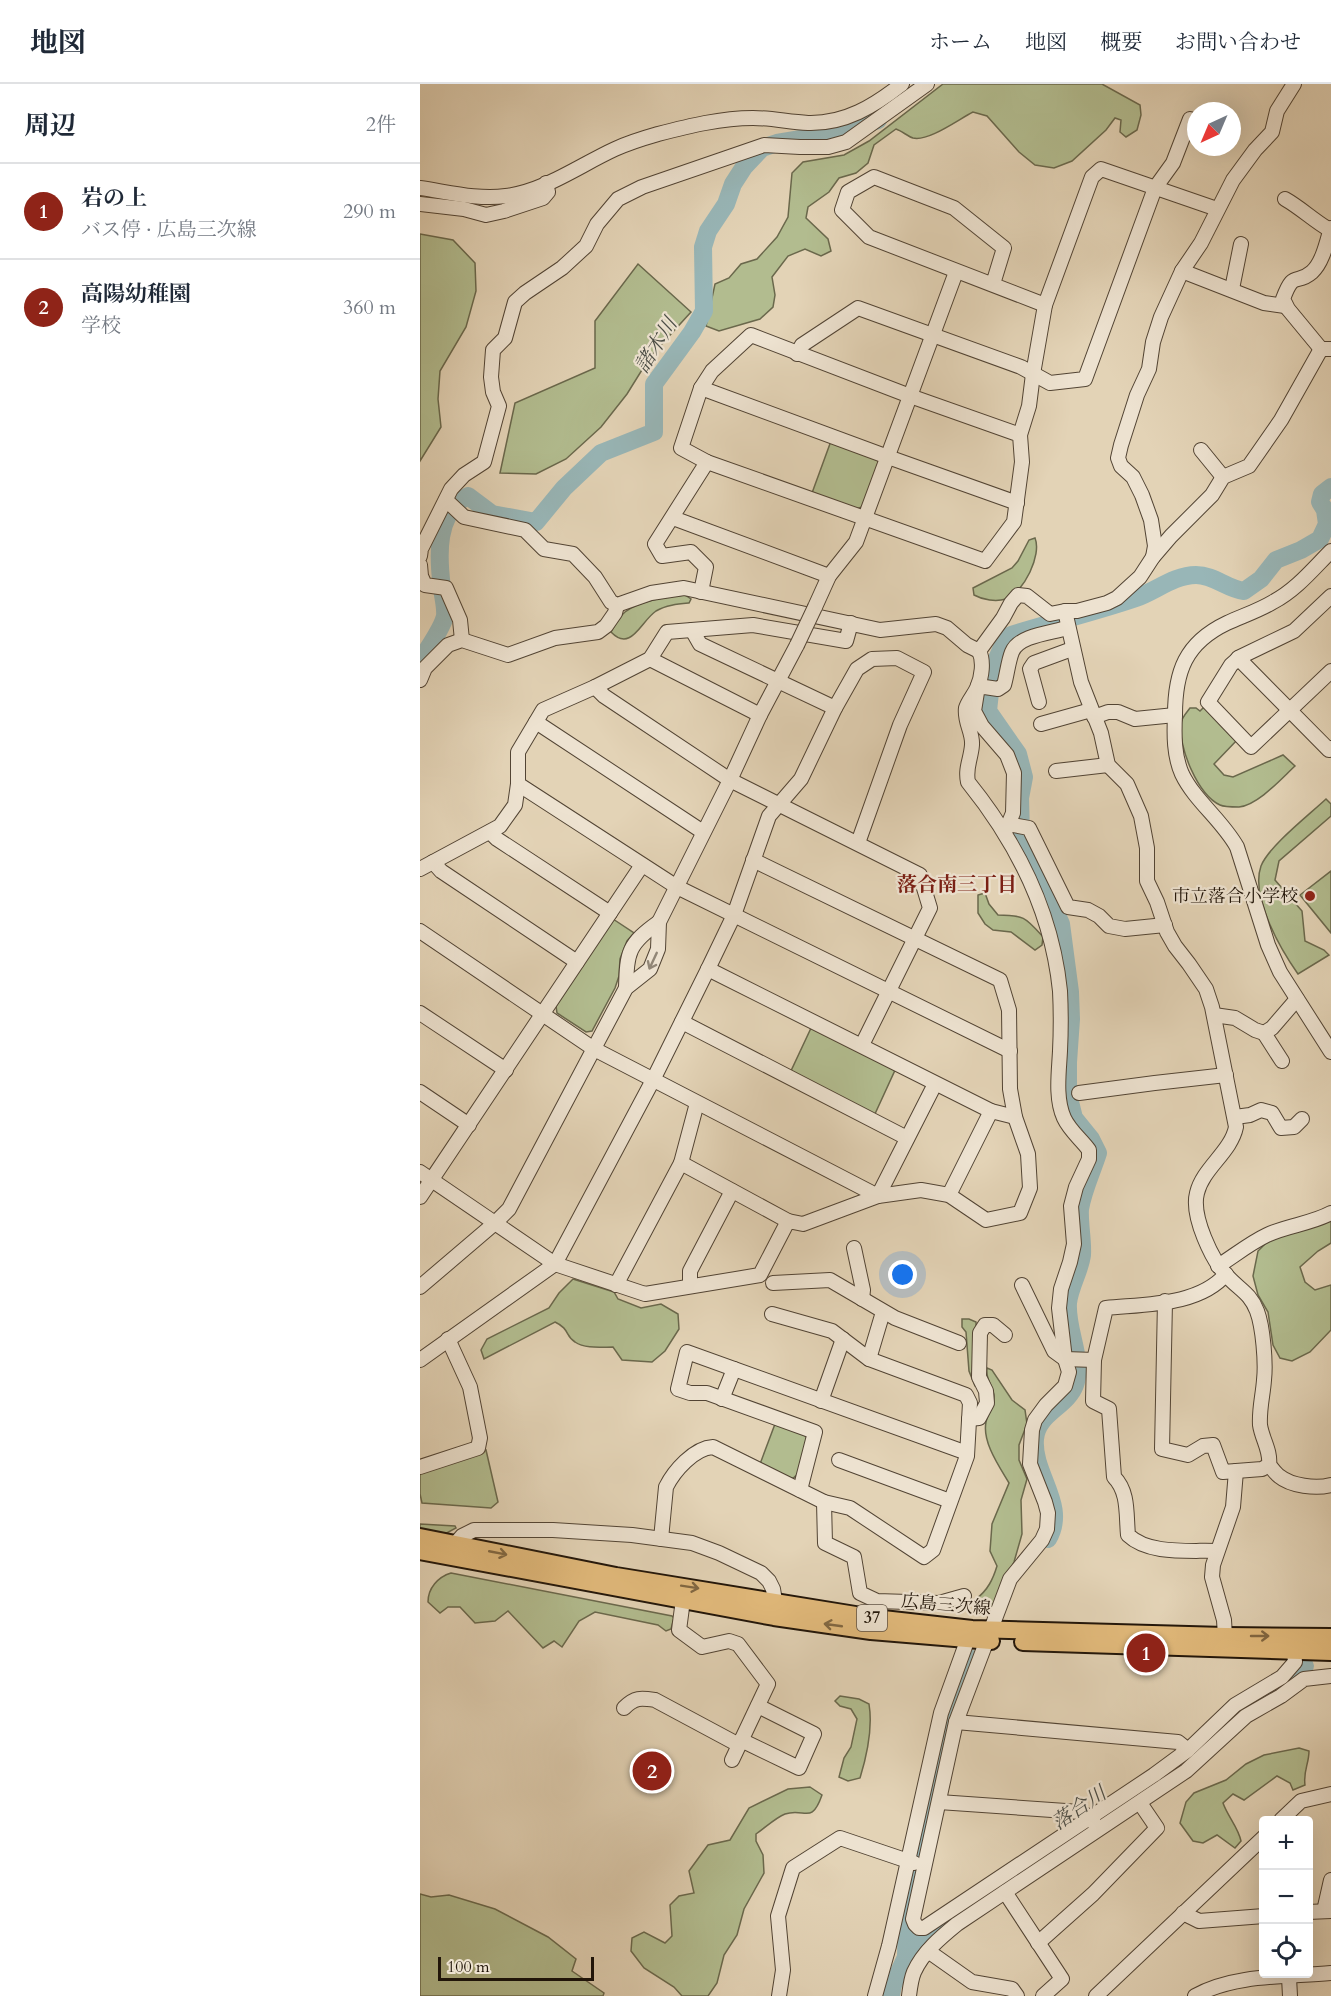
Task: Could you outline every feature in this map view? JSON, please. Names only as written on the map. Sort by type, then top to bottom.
[{"type":"main road","name":"広島三次線","points":[[420,1537],[871,1630],[1293,1644],[1331,1637]]},
{"type":"main road","name":"広島三次線","points":[[420,1551],[683,1600],[874,1618],[970,1634]]},
{"type":"main road","name":"広島三次線","points":[[989,1635],[1225,1636],[1293,1644],[1331,1652]]},
{"type":"street","points":[[420,188],[485,198],[507,196],[530,191],[617,148],[658,134],[725,120],[754,118],[809,123],[831,122],[872,106],[903,84]]},
{"type":"street","points":[[420,551],[451,489],[464,475],[484,462],[499,406],[493,392],[491,377],[493,350],[504,338],[515,302],[562,268],[586,246],[597,224],[618,199],[642,187],[764,145],[828,147],[846,142],[927,84]]},
{"type":"street","points":[[1153,557],[1155,546],[1151,520],[1133,477],[1121,466],[1118,458],[1137,394],[1149,369],[1161,317],[1182,271],[1202,243],[1233,180],[1255,150],[1272,132],[1277,111],[1294,84]]},
{"type":"street","points":[[797,354],[802,345],[858,308],[1021,367],[1050,383],[1085,379],[1155,188],[1173,163],[1187,127]]},
{"type":"street","points":[[1020,435],[751,335],[712,371],[701,388],[681,448],[707,462],[985,561],[1014,522],[1022,462],[1020,435],[1029,406],[1045,304],[1092,177],[1101,169],[1217,209]]},
{"type":"street","points":[[993,284],[1004,248],[954,208],[874,177],[848,192],[842,210],[869,237],[1045,304]]},
{"type":"street","points":[[420,204],[486,214],[504,211],[543,198],[548,192],[546,183]]},
{"type":"street","points":[[1165,925],[1125,929],[1109,926],[1088,910],[1068,907],[1029,828],[1013,827],[968,782],[966,772],[972,746],[971,733],[966,720],[966,706],[988,687],[1004,685],[1012,651],[1017,645],[1066,620],[1077,611],[1118,598],[1140,578],[1153,557],[1212,495],[1223,477],[1249,466],[1326,349],[1285,306],[1283,299],[1288,286],[1294,279],[1313,272],[1321,258],[1331,229],[1285,199]]},
{"type":"street","points":[[1232,289],[1241,244]]},
{"type":"street","points":[[1182,271],[1264,303],[1285,306]]},
{"type":"street","points":[[420,1287],[495,1223],[508,1209],[626,988],[650,969],[658,949],[659,922],[829,576],[856,542],[956,272]]},
{"type":"street","points":[[701,388],[1017,503]]},
{"type":"street","points":[[1201,450],[1223,477]]},
{"type":"street","points":[[701,592],[706,567],[691,552],[662,556],[655,544],[707,462]]},
{"type":"street","points":[[446,500],[464,517],[525,530],[544,549],[573,554],[595,577],[611,602],[617,605],[651,592],[684,588],[880,630],[936,624],[947,628],[966,645],[979,651],[982,657],[981,672],[988,687]]},
{"type":"street","points":[[673,518],[829,576]]},
{"type":"street","points":[[1331,551],[1286,594],[1209,633],[1197,644],[1185,658],[1178,676],[1174,715],[1177,759],[1183,775],[1193,791],[1229,833],[1237,847],[1268,945],[1281,972],[1331,1052]]},
{"type":"street","points":[[420,565],[425,585],[446,588],[460,620],[462,640]]},
{"type":"street","points":[[979,651],[1018,595],[1027,596],[1050,614],[1066,620]]},
{"type":"street","points":[[1331,596],[1294,631],[1238,658],[1231,664],[1208,702],[1251,747],[1331,670]]},
{"type":"street","points":[[420,680],[425,668],[433,658],[448,645],[462,640],[508,655],[555,638],[598,632],[606,626],[615,613],[617,605]]},
{"type":"street","points":[[1066,620],[1081,682],[1101,733],[1108,765],[1127,784],[1141,816],[1147,848],[1147,881],[1175,946],[1206,989],[1214,1015],[1236,1127],[1234,1138],[1219,1156],[1197,1193],[1196,1208],[1204,1237],[1222,1270],[1248,1293],[1258,1313],[1264,1358],[1264,1380],[1259,1409],[1261,1428],[1270,1458],[1269,1465]]},
{"type":"street","points":[[426,865],[501,826],[515,805],[518,784],[518,752],[543,710],[650,659],[667,632],[753,625],[846,641],[851,623]]},
{"type":"street","points":[[692,630],[700,644],[835,708]]},
{"type":"street","points":[[1039,702],[1030,669],[1034,663],[1072,649]]},
{"type":"street","points":[[420,1360],[555,1264],[653,1080],[734,915],[769,816],[801,779],[835,708],[857,669],[872,659],[897,658],[924,672],[900,725],[858,843]]},
{"type":"street","points":[[1238,658],[1329,750],[1331,748]]},
{"type":"street","points":[[650,659],[760,715]]},
{"type":"street","points":[[594,687],[730,780],[920,875],[930,908],[862,1045]]},
{"type":"street","points":[[988,687],[975,711],[982,726],[1007,755],[1014,773],[1013,827],[1052,940],[1060,993],[1058,1079],[1063,1116],[1069,1128],[1089,1150],[1089,1159],[1076,1187],[1071,1206],[1074,1244],[1061,1289],[1059,1308],[1072,1359],[1065,1386],[1046,1405],[1035,1420],[1032,1430],[1030,1464],[1048,1513],[1047,1529],[1042,1539],[1010,1579],[956,1722],[913,1919],[915,1924],[919,1928],[924,1928],[1095,1824],[1140,1803],[1186,1771],[1246,1716],[1281,1696],[1304,1679],[1331,1676]]},
{"type":"street","points":[[1041,724],[1092,713],[1118,712],[1135,719],[1174,715]]},
{"type":"street","points":[[536,723],[703,832]]},
{"type":"street","points":[[1056,771],[1108,765]]},
{"type":"street","points":[[518,784],[677,887],[1010,1051]]},
{"type":"street","points":[[490,832],[610,913]]},
{"type":"street","points":[[681,1163],[788,1221],[803,1224],[878,1196],[921,1190],[949,1195],[986,1220],[1020,1213],[1030,1188],[1028,1154],[1015,1117],[1010,1089],[1009,1010],[1000,980],[753,860]]},
{"type":"street","points":[[426,865],[441,871],[578,962]]},
{"type":"street","points":[[420,1197],[426,1176],[469,1125],[642,865]]},
{"type":"street","points":[[626,988],[627,960],[632,947],[640,936],[659,922]]},
{"type":"street","points":[[420,931],[594,1049],[878,1196]]},
{"type":"street","points":[[708,969],[991,1111],[1015,1117]]},
{"type":"street","points":[[1264,1033],[1272,1028],[1297,999]]},
{"type":"street","points":[[420,1013],[506,1070]]},
{"type":"street","points":[[1214,1015],[1235,1018],[1264,1033],[1282,1061]]},
{"type":"street","points":[[682,1022],[907,1138]]},
{"type":"street","points":[[1079,1093],[1152,1082],[1226,1075]]},
{"type":"street","points":[[878,1196],[935,1084]]},
{"type":"street","points":[[420,1092],[469,1125]]},
{"type":"street","points":[[616,1284],[681,1163],[697,1103]]},
{"type":"street","points":[[1234,1117],[1250,1115],[1261,1110],[1272,1113],[1281,1128],[1294,1127],[1302,1119]]},
{"type":"street","points":[[949,1195],[991,1111]]},
{"type":"street","points":[[426,1176],[555,1264],[645,1294],[760,1275],[788,1221]]},
{"type":"street","points":[[690,1286],[690,1271],[732,1191]]},
{"type":"street","points":[[1217,1551],[1165,1549],[1137,1544],[1128,1535],[1125,1494],[1120,1482],[1114,1477],[1109,1409],[1093,1401],[1095,1360],[1106,1308],[1165,1301],[1205,1290],[1218,1283],[1222,1270],[1267,1235],[1289,1226],[1319,1220],[1331,1213]]},
{"type":"street","points":[[854,1248],[863,1290],[862,1299]]},
{"type":"street","points":[[773,1283],[830,1280],[883,1312],[959,1343]]},
{"type":"street","points":[[1022,1285],[1054,1351],[1072,1359],[1095,1360]]},
{"type":"street","points":[[1165,1301],[1162,1449],[1188,1455],[1203,1446],[1213,1445],[1223,1472],[1262,1469],[1269,1465]]},
{"type":"street","points":[[869,1359],[883,1312]]},
{"type":"street","points":[[661,1539],[666,1487],[698,1452],[706,1447],[713,1447],[824,1502],[850,1508],[924,1557],[933,1550],[967,1453],[970,1403],[966,1395],[869,1359],[832,1331],[772,1314]]},
{"type":"street","points":[[969,1419],[979,1418],[987,1403],[986,1391],[979,1377],[980,1333],[985,1325],[993,1325],[1005,1335]]},
{"type":"street","points":[[420,1467],[478,1448],[480,1438],[470,1387],[448,1339]]},
{"type":"street","points":[[821,1401],[843,1339]]},
{"type":"street","points":[[800,1490],[815,1432],[707,1393],[690,1393],[678,1389],[687,1352],[967,1453]]},
{"type":"street","points":[[722,1399],[734,1369]]},
{"type":"street","points":[[839,1460],[950,1502]]},
{"type":"street","points":[[1269,1465],[1279,1476],[1290,1483],[1322,1487],[1331,1485]]},
{"type":"street","points":[[1225,1636],[1224,1620],[1212,1577],[1217,1551],[1233,1507],[1236,1471]]},
{"type":"street","points":[[824,1502],[825,1543],[854,1557],[860,1593],[877,1601],[939,1603],[964,1596]]},
{"type":"street","points":[[455,1544],[462,1536],[474,1530],[553,1530],[692,1543],[761,1573],[769,1581],[774,1609]]},
{"type":"street","points":[[683,1600],[679,1630],[702,1647],[729,1641],[738,1644],[768,1684],[732,1760]]},
{"type":"street","points":[[874,1618],[877,1601]]},
{"type":"street","points":[[875,1996],[889,1946],[941,1713],[970,1634]]},
{"type":"street","points":[[909,1996],[915,1971],[928,1951],[942,1936],[1095,1824],[1188,1750],[1235,1705],[1282,1677],[1294,1662],[1293,1644]]},
{"type":"street","points":[[624,1708],[633,1699],[656,1700],[740,1743],[799,1768],[814,1734],[758,1706]]},
{"type":"street","points":[[956,1722],[1178,1742],[1188,1750]]},
{"type":"street","points":[[1286,1816],[1301,1801],[1331,1794]]},
{"type":"street","points":[[939,1802],[1080,1812],[1095,1824]]},
{"type":"street","points":[[1038,1943],[1093,1893],[1157,1828],[1140,1803]]},
{"type":"street","points":[[779,1996],[783,1971],[778,1916],[793,1868],[840,1838],[925,1865]]},
{"type":"street","points":[[1096,1996],[1259,1841]]},
{"type":"street","points":[[1313,1912],[1328,1911],[1331,1880]]},
{"type":"street","points":[[1005,1892],[1062,1979],[1042,1996]]},
{"type":"street","points":[[1183,1913],[1199,1921],[1259,1916]]},
{"type":"street","points":[[928,1951],[972,1982],[1012,1989],[1017,1996]]},
{"type":"street","points":[[1313,1975],[1331,1973]]},
{"type":"street","points":[[1195,1996],[1209,1988],[1231,1982],[1277,1978]]},
{"type":"street","points":[[1289,1978],[1290,1996]]},
{"type":"green space","points":[[943,84],[1102,84],[1140,105],[1141,115],[1137,130],[1126,137],[1120,132],[1121,120],[1115,118],[1106,130],[1072,161],[1054,168],[1035,165],[1019,152],[987,116],[973,112],[927,137],[913,138],[896,129],[874,145],[868,163],[856,173],[839,178],[829,192],[808,207],[806,218],[828,239],[831,251],[821,256],[805,249],[788,256],[772,277],[775,295],[773,307],[760,319],[719,331],[706,326],[715,284],[729,278],[741,264],[757,259],[777,237],[788,217],[792,173],[803,162],[844,155],[869,141]]},
{"type":"green space","points":[[420,234],[453,240],[475,263],[476,291],[466,327],[440,371],[438,399],[441,427],[420,461]]},
{"type":"green space","points":[[638,264],[691,312],[650,357],[627,394],[601,427],[566,459],[536,474],[500,473],[515,403],[595,368],[595,321]]},
{"type":"green space","points":[[831,441],[876,458],[879,463],[862,507],[856,509],[812,493]]},
{"type":"green space","points":[[1035,538],[1037,545],[1034,563],[1025,581],[1013,595],[1006,599],[994,600],[974,595],[973,588],[1012,568],[1029,540]]},
{"type":"green space","points":[[685,595],[691,599],[689,603],[676,604],[656,611],[630,637],[618,638],[611,632],[621,616],[631,608],[654,600]]},
{"type":"green space","points":[[1205,706],[1238,739],[1214,764],[1224,775],[1233,777],[1283,755],[1295,766],[1254,802],[1239,807],[1220,805],[1212,800],[1191,769],[1181,734],[1182,720],[1190,708],[1200,711]]},
{"type":"green space","points":[[1326,799],[1331,804],[1331,816],[1279,861],[1275,880],[1302,911],[1305,941],[1329,955],[1298,974],[1276,937],[1263,907],[1259,879],[1261,866],[1272,849]]},
{"type":"green space","points":[[1331,871],[1331,933],[1300,895]]},
{"type":"green space","points":[[985,893],[989,904],[998,915],[1020,917],[1028,922],[1043,937],[1042,945],[1035,950],[1011,932],[993,930],[985,924],[978,913],[978,895]]},
{"type":"green space","points":[[613,919],[634,933],[627,941],[620,959],[619,976],[615,988],[592,1031],[586,1032],[557,1013],[556,1006]]},
{"type":"green space","points":[[812,1026],[896,1068],[874,1116],[790,1073]]},
{"type":"green space","points":[[1331,1218],[1331,1243],[1300,1267],[1305,1282],[1315,1290],[1331,1285],[1331,1330],[1310,1352],[1292,1361],[1280,1358],[1273,1345],[1268,1312],[1258,1295],[1253,1276],[1258,1251],[1268,1241]]},
{"type":"green space","points":[[573,1279],[614,1292],[618,1299],[641,1308],[661,1304],[678,1314],[679,1329],[665,1351],[652,1362],[622,1360],[613,1347],[583,1346],[572,1340],[563,1327],[555,1322],[484,1359],[481,1350],[487,1339],[549,1308],[559,1293]]},
{"type":"green space","points":[[962,1319],[976,1322],[978,1387],[975,1386],[969,1371],[966,1332],[962,1327]]},
{"type":"green space","points":[[987,1368],[992,1370],[1012,1400],[1025,1410],[1027,1424],[1019,1445],[1019,1460],[1027,1479],[1021,1500],[1022,1534],[1014,1562],[992,1608],[985,1611],[976,1599],[990,1584],[997,1566],[990,1551],[992,1524],[1009,1483],[992,1454],[986,1438],[986,1422],[994,1399]]},
{"type":"green space","points":[[775,1424],[804,1434],[808,1440],[799,1473],[791,1479],[760,1464]]},
{"type":"green space","points":[[486,1450],[498,1502],[491,1508],[422,1503],[420,1471]]},
{"type":"green space","points":[[420,1524],[455,1526],[456,1528],[443,1535],[420,1532]]},
{"type":"green space","points":[[451,1573],[674,1618],[671,1629],[666,1631],[658,1625],[595,1612],[579,1621],[562,1647],[554,1641],[543,1648],[508,1611],[495,1621],[475,1623],[460,1607],[448,1607],[440,1613],[428,1602],[430,1592],[438,1580]]},
{"type":"green space","points":[[840,1696],[859,1699],[869,1704],[870,1713],[869,1741],[860,1778],[848,1781],[839,1777],[844,1758],[851,1747],[857,1719],[851,1709],[840,1706],[835,1701]]},
{"type":"green space","points":[[1299,1748],[1309,1751],[1305,1785],[1293,1790],[1290,1783],[1277,1776],[1244,1800],[1233,1794],[1223,1803],[1241,1841],[1235,1848],[1217,1835],[1203,1843],[1193,1841],[1180,1823],[1186,1802],[1194,1793],[1226,1780],[1246,1764],[1264,1755]]},
{"type":"green space","points":[[810,1787],[822,1795],[811,1813],[785,1814],[756,1834],[756,1841],[763,1855],[764,1873],[744,1909],[737,1935],[724,1955],[717,1983],[708,1996],[682,1996],[674,1987],[644,1968],[631,1951],[632,1938],[644,1932],[665,1943],[672,1936],[670,1905],[679,1896],[694,1893],[689,1871],[708,1845],[730,1840],[749,1808],[788,1789]]},
{"type":"green space","points":[[420,1894],[431,1897],[449,1895],[495,1909],[548,1937],[576,1959],[572,1971],[604,1993],[603,1996],[420,1996]]},
{"type":"waterway","name":"諸木川","points":[[420,661],[445,616],[440,563],[441,536],[449,513],[457,503],[468,496],[492,514],[536,522],[564,488],[601,453],[654,432],[654,384],[692,332],[704,311],[703,247],[708,231],[726,204],[733,184],[744,167],[762,148],[777,143],[831,134],[878,120]]},
{"type":"waterway","points":[[1048,1539],[1053,1526],[1054,1514],[1039,1465],[1035,1439],[1037,1430],[1046,1416],[1066,1399],[1075,1385],[1077,1365],[1068,1303],[1082,1255],[1081,1202],[1098,1153],[1091,1139],[1074,1118],[1068,1094],[1070,992],[1061,924],[1021,834],[1020,798],[1024,777],[1018,754],[988,711],[996,661],[1011,635],[1136,598],[1180,578],[1203,576],[1244,591],[1261,579],[1276,560],[1320,539],[1327,524],[1325,510],[1320,502],[1322,494],[1331,487]]},
{"type":"waterway","points":[[906,1957],[907,1916],[943,1744],[950,1717],[972,1659]]},
{"type":"waterway","name":"落合川","points":[[1146,1790],[1184,1763],[1245,1707],[1290,1682],[1305,1666]]},
{"type":"waterway","name":"落合川","points":[[891,1996],[893,1985],[906,1957],[928,1936],[965,1908],[1088,1829]]},
{"type":"place","name":"市立落合小学校","points":[[1310,896]]},
{"type":"place","name":"岩の上","points":[[1146,1653]]},
{"type":"place","name":"高陽幼稚園","points":[[652,1771]]},
{"type":"district","name":"落合南三丁目","points":[[957,884]]}]
